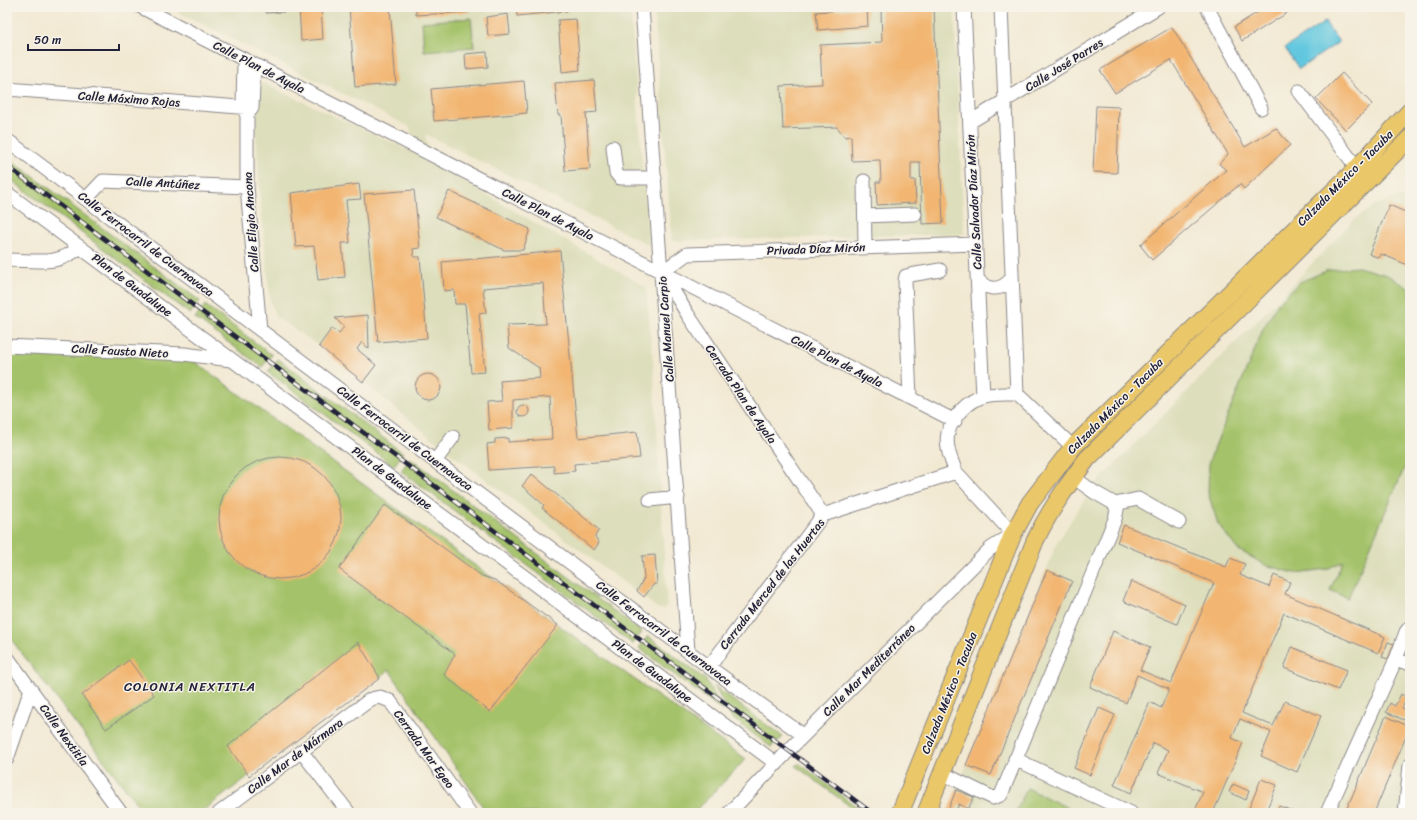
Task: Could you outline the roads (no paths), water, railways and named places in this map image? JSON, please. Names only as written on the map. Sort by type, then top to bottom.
[{"type":"main road","name":"Calzada México - Tacuba","points":[[900,813],[913,785],[1014,534],[1030,503],[1073,447],[1357,168],[1410,111]]},
{"type":"main road","name":"Calzada México - Tacuba","points":[[929,806],[1035,541],[1047,516],[1073,477],[1087,459],[1382,165],[1409,140]]},
{"type":"main road","points":[[1073,447],[1087,459]]},
{"type":"main road","points":[[913,785],[912,794],[916,801],[927,802],[929,806]]},
{"type":"street","name":"Calle Plan de Ayala","points":[[141,7],[955,421]]},
{"type":"street","name":"Calle Manuel Carpio","points":[[642,7],[688,651]]},
{"type":"street","name":"Calle Salvador Díaz Mirón","points":[[964,7],[983,396]]},
{"type":"street","points":[[1001,7],[1011,279],[1017,394],[1073,447]]},
{"type":"street","name":"Calle José Parres","points":[[970,122],[1158,7]]},
{"type":"street","points":[[1207,7],[1261,108]]},
{"type":"street","name":"Calle Eligio Ancona","points":[[249,62],[247,110],[247,187],[260,330]]},
{"type":"street","name":"Calle Máximo Rojas","points":[[7,89],[247,110]]},
{"type":"street","points":[[1299,91],[1357,168]]},
{"type":"street","name":"Calle Ferrocarril de Cuernavaca","points":[[7,140],[709,667],[804,736]]},
{"type":"street","points":[[613,146],[616,173],[620,178],[655,178]]},
{"type":"street","name":"Calle Antúñez","points":[[86,199],[103,181],[247,187]]},
{"type":"street","points":[[864,181],[866,248]]},
{"type":"street","name":"Plan de Guadalupe","points":[[7,192],[777,764]]},
{"type":"street","points":[[865,216],[915,214]]},
{"type":"street","name":"Privada Díaz Mirón","points":[[662,272],[687,254],[976,244]]},
{"type":"street","points":[[7,260],[58,260],[66,258],[80,247]]},
{"type":"street","points":[[910,398],[906,276],[910,274],[940,270]]},
{"type":"street","name":"Cerrada Plan de Ayala","points":[[662,272],[688,315],[823,515]]},
{"type":"street","points":[[978,280],[988,288],[995,288],[1007,284],[1011,279]]},
{"type":"street","name":"Calle Fausto Nieto","points":[[7,346],[184,354],[233,360]]},
{"type":"street","points":[[1014,534],[956,472],[948,447],[948,433],[962,409],[972,401],[983,396],[1017,394]]},
{"type":"street","points":[[435,461],[453,437]]},
{"type":"street","name":"Cerrada Merced de las Huertas","points":[[709,667],[823,515],[956,472]]},
{"type":"street","points":[[942,773],[965,786],[993,798],[997,798],[1001,795],[1115,519],[1117,510],[1115,504],[1094,492],[1073,477]]},
{"type":"street","points":[[650,500],[678,497]]},
{"type":"street","points":[[1115,504],[1138,499],[1179,522]]},
{"type":"street","name":"Calle Mar Mediterráneo","points":[[737,811],[777,764],[804,736],[990,550],[1014,534]]},
{"type":"street","points":[[1327,813],[1396,659],[1406,632],[1410,627]]},
{"type":"street","name":"Calle Nextitla","points":[[7,657],[121,813]]},
{"type":"street","points":[[1396,659],[1410,664]]},
{"type":"street","points":[[7,759],[31,689]]},
{"type":"street","name":"Cerrada Mar Egeo","points":[[371,699],[380,697],[390,701],[470,813]]},
{"type":"street","name":"Calle Mar de Mármara","points":[[220,813],[234,809],[301,752],[371,699]]},
{"type":"street","points":[[301,752],[348,813]]},
{"type":"street","points":[[1015,759],[1131,813]]},
{"type":"street","points":[[1405,813],[1410,765]]},
{"type":"water","points":[[1325,22],[1339,42],[1299,69],[1285,48]]},
{"type":"railway","points":[[7,166],[872,813]]},
{"type":"district","name":"COLONIA NEXTITLA","points":[[190,686]]}]
